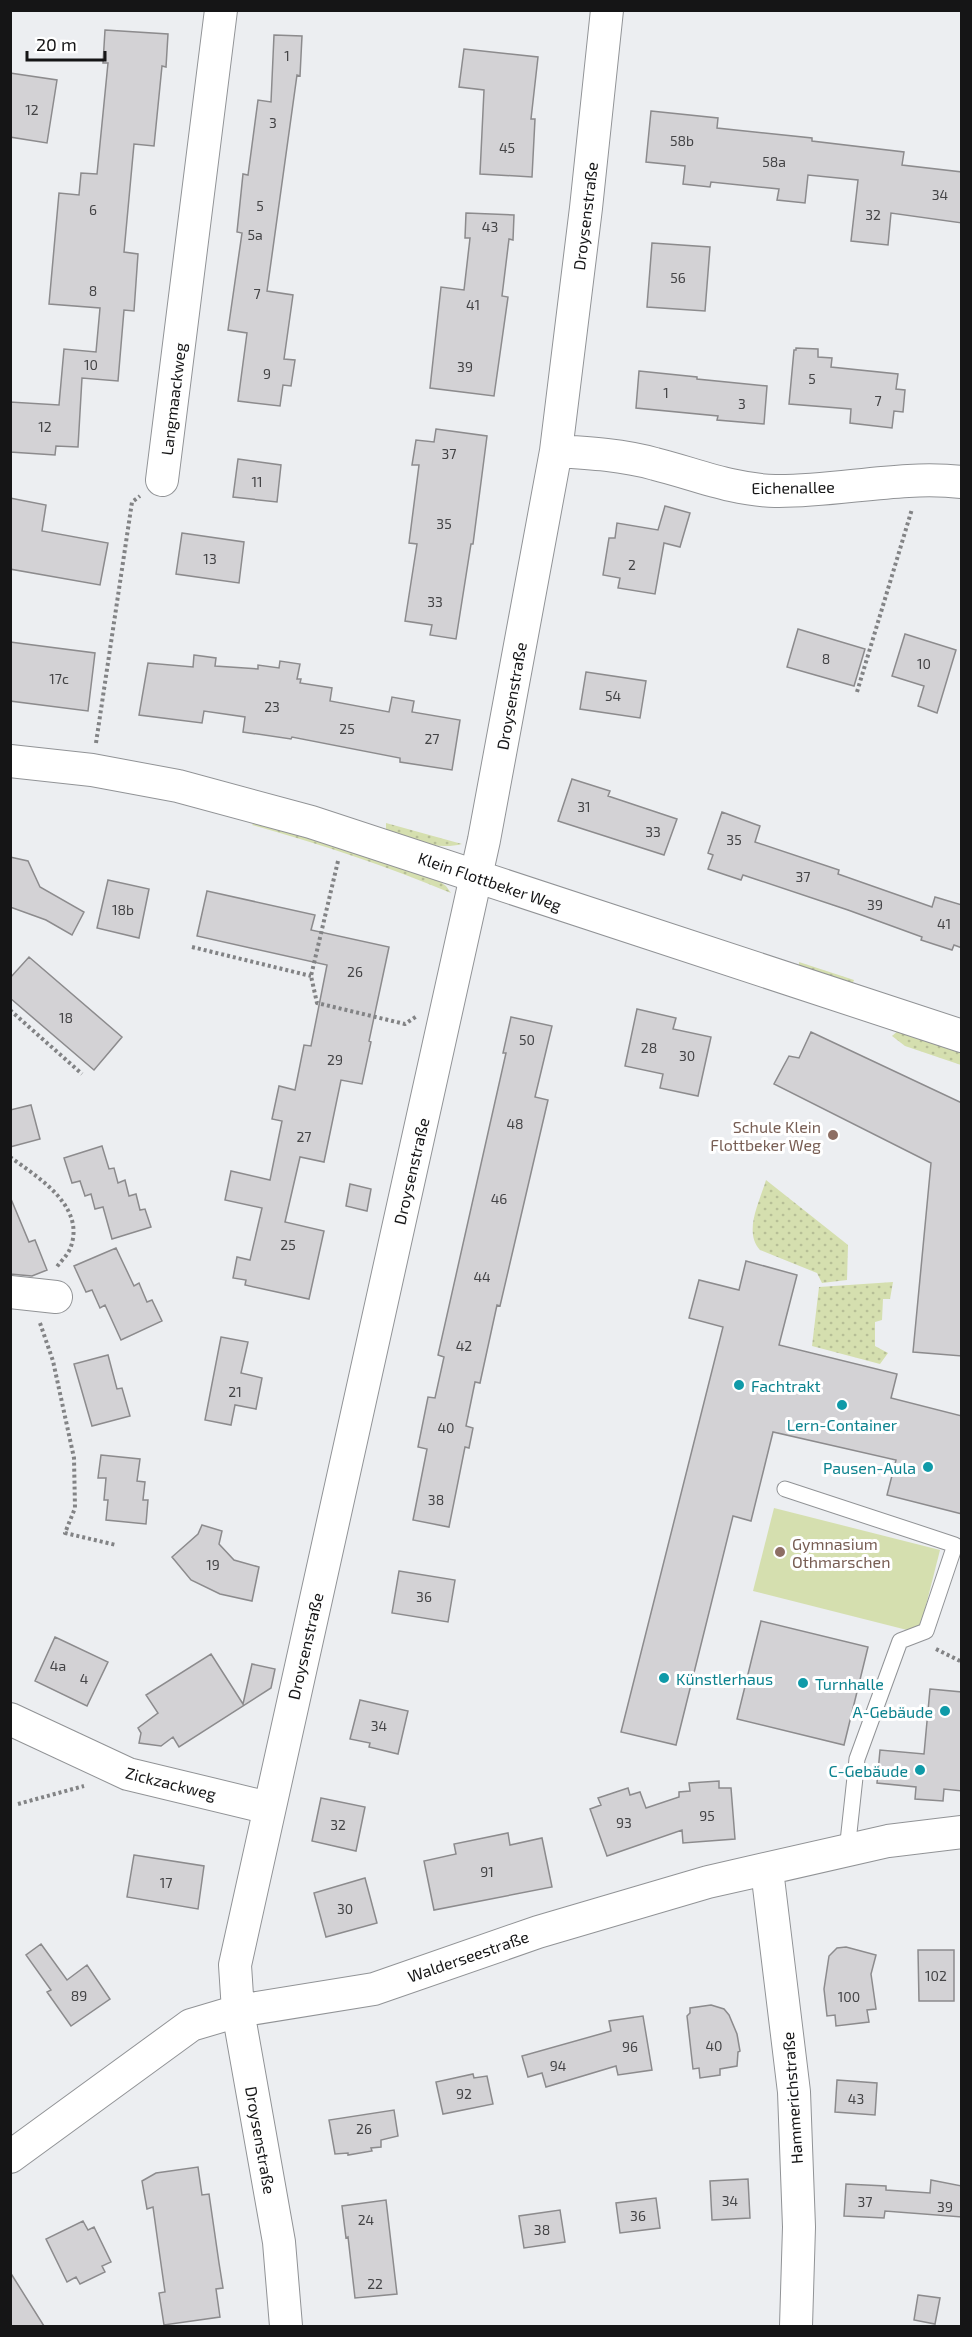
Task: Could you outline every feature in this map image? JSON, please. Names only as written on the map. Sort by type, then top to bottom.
[{"type":"street","name":"Langmaackweg","points":[[162,480],[221,10]]},
{"type":"street","name":"Droysenstraße","points":[[286,2326],[279,2242],[238,2011],[235,1965],[477,876],[556,451],[607,10]]},
{"type":"street","name":"Eichenallee","points":[[556,451],[615,455],[654,463],[730,486],[763,490],[819,490],[917,480],[962,482]]},
{"type":"street","name":"Klein Flottbeker Weg","points":[[10,761],[92,770],[178,786],[311,822],[962,1036]]},
{"type":"street","name":"Zickzackweg","points":[[10,1719],[128,1774],[269,1808]]},
{"type":"street","name":"Walderseestraße","points":[[10,2157],[191,2025],[238,2011],[374,1989],[538,1932],[708,1882],[888,1841],[962,1832]]},
{"type":"street","name":"Hammerichstraße","points":[[767,1870],[794,2092],[799,2227],[796,2326]]},
{"type":"lane","points":[[785,1489],[955,1545],[926,1631],[900,1641],[857,1759],[847,1851]]},
{"type":"path","points":[[92,770],[132,502],[162,480]]},
{"type":"path","points":[[857,692],[915,502],[917,480]]},
{"type":"path","points":[[339,854],[312,976],[316,1003],[405,1024],[420,1014]]},
{"type":"path","points":[[192,946],[312,976]]},
{"type":"path","points":[[10,1010],[82,1074]]},
{"type":"path","points":[[10,1157],[42,1181],[66,1204],[73,1223],[74,1235],[69,1251],[32,1295],[53,1361],[74,1458],[75,1508],[65,1533],[116,1545]]},
{"type":"path","points":[[18,1804],[128,1774]]},
{"type":"green space","points":[[256,821],[435,878],[451,893],[353,856],[252,825]]},
{"type":"green space","points":[[386,823],[462,844],[443,846],[424,843],[386,831]]},
{"type":"green space","points":[[799,962],[854,980],[852,985],[799,968]]},
{"type":"green space","points":[[899,1030],[961,1051],[961,1065],[905,1046],[892,1036]]},
{"type":"green space","points":[[766,1180],[848,1245],[847,1280],[822,1283],[817,1273],[760,1250],[755,1243],[753,1225]]},
{"type":"green space","points":[[893,1282],[890,1299],[883,1299],[882,1320],[875,1322],[875,1346],[888,1353],[880,1364],[812,1346],[819,1287]]},
{"type":"green space","points":[[774,1508],[940,1550],[919,1633],[753,1591]]},
{"type":"building","points":[[105,30],[168,34],[166,67],[162,66],[154,146],[134,144],[124,252],[138,254],[134,311],[124,310],[118,381],[82,378],[78,447],[56,446],[55,455],[10,452],[10,402],[59,405],[64,349],[96,352],[100,308],[49,304],[59,193],[79,195],[81,173],[97,174],[108,63],[103,63]]},
{"type":"building","points":[[274,35],[302,36],[300,76],[297,75],[267,291],[293,295],[284,359],[295,360],[291,386],[283,385],[280,406],[238,401],[247,333],[228,330],[242,233],[237,232],[243,174],[248,175],[258,100],[271,102]]},
{"type":"building","points":[[464,49],[538,57],[531,119],[535,119],[532,177],[480,174],[484,90],[459,87]]},
{"type":"building","points":[[10,73],[57,80],[47,143],[10,137]]},
{"type":"building","points":[[651,111],[718,118],[717,128],[812,138],[812,141],[904,152],[902,165],[962,172],[962,223],[891,213],[888,245],[851,241],[858,180],[808,175],[805,203],[777,200],[779,189],[711,182],[710,187],[683,184],[685,166],[646,162]]},
{"type":"building","points":[[466,213],[514,215],[513,240],[509,239],[502,296],[508,297],[494,396],[430,388],[441,287],[464,290],[470,238],[465,238]]},
{"type":"building","points":[[652,243],[710,247],[705,311],[647,307]]},
{"type":"building","points":[[796,348],[818,349],[818,357],[832,358],[831,367],[898,374],[896,389],[905,390],[903,412],[894,411],[892,428],[850,423],[851,409],[789,404]]},
{"type":"building","points":[[639,371],[767,386],[764,424],[717,420],[718,416],[636,408]]},
{"type":"building","points":[[436,429],[487,436],[473,544],[471,544],[456,639],[430,635],[432,625],[405,621],[417,544],[409,543],[419,465],[412,465],[416,440],[434,442]]},
{"type":"building","points":[[238,459],[281,465],[277,502],[233,497]]},
{"type":"building","points":[[10,498],[46,505],[42,531],[108,543],[100,585],[10,569]]},
{"type":"building","points":[[665,506],[690,513],[680,547],[664,543],[655,594],[618,588],[620,578],[603,575],[609,538],[615,538],[617,523],[658,530]]},
{"type":"building","points":[[182,533],[244,542],[239,583],[176,574]]},
{"type":"building","points":[[798,629],[865,649],[854,686],[787,667]]},
{"type":"building","points":[[905,634],[956,650],[937,713],[918,706],[924,686],[892,676]]},
{"type":"building","points":[[10,642],[95,653],[88,711],[10,701]]},
{"type":"building","points":[[194,655],[216,658],[215,666],[258,669],[258,665],[279,668],[280,661],[300,664],[297,679],[301,679],[300,683],[332,688],[330,701],[389,712],[392,697],[414,701],[412,712],[460,720],[452,770],[400,762],[400,758],[292,737],[291,739],[243,732],[245,717],[204,711],[202,723],[139,715],[148,663],[193,667]]},
{"type":"building","points":[[586,672],[646,681],[640,718],[580,709]]},
{"type":"building","points":[[572,779],[610,791],[608,796],[677,819],[664,855],[558,821]]},
{"type":"building","points":[[722,812],[760,826],[755,842],[839,870],[838,874],[932,907],[935,897],[962,905],[962,948],[954,945],[952,950],[848,910],[743,875],[741,880],[708,869],[713,855],[708,853]]},
{"type":"building","points":[[10,857],[28,861],[40,887],[84,912],[72,935],[46,920],[10,907]]},
{"type":"building","points":[[108,880],[149,889],[139,938],[97,928]]},
{"type":"building","points":[[207,891],[315,915],[311,930],[389,947],[362,1084],[341,1080],[324,1162],[300,1157],[285,1222],[324,1231],[309,1299],[245,1285],[246,1280],[233,1278],[237,1257],[250,1260],[262,1208],[225,1200],[231,1171],[270,1180],[282,1121],[272,1119],[279,1086],[295,1090],[304,1045],[311,1046],[327,965],[197,936]]},
{"type":"building","points":[[29,957],[122,1037],[94,1070],[10,998],[10,978]]},
{"type":"building","points":[[637,1009],[676,1018],[673,1029],[711,1037],[698,1096],[660,1088],[663,1074],[625,1066]]},
{"type":"building","points":[[511,1017],[552,1026],[535,1097],[548,1100],[500,1306],[497,1305],[480,1383],[475,1382],[466,1426],[473,1428],[469,1448],[465,1447],[449,1527],[413,1520],[427,1449],[418,1447],[428,1397],[435,1398],[444,1357],[438,1355],[506,1053],[503,1053]]},
{"type":"building","points":[[811,1032],[962,1103],[962,1356],[913,1352],[931,1163],[774,1084],[789,1056],[799,1058]]},
{"type":"building","points":[[31,1105],[40,1139],[10,1147],[10,1110]]},
{"type":"building","points":[[102,1146],[109,1169],[114,1168],[118,1183],[125,1180],[129,1196],[136,1194],[140,1210],[145,1209],[151,1227],[112,1239],[103,1207],[95,1209],[91,1194],[85,1196],[80,1181],[72,1183],[64,1158]]},
{"type":"building","points":[[350,1184],[371,1189],[367,1211],[346,1206]]},
{"type":"building","points":[[11,1199],[29,1242],[35,1240],[47,1270],[32,1276],[10,1274]]},
{"type":"building","points":[[116,1248],[134,1286],[139,1283],[147,1302],[152,1300],[162,1321],[121,1340],[105,1305],[100,1308],[92,1290],[86,1292],[74,1266]]},
{"type":"building","points":[[746,1261],[797,1275],[779,1345],[897,1374],[891,1398],[962,1416],[962,1514],[887,1495],[896,1460],[773,1432],[751,1521],[733,1516],[676,1745],[621,1732],[723,1327],[689,1318],[699,1280],[739,1290]]},
{"type":"building","points":[[221,1337],[248,1342],[241,1373],[262,1378],[256,1409],[235,1405],[231,1425],[205,1420]]},
{"type":"building","points":[[108,1355],[117,1389],[122,1388],[130,1416],[92,1426],[74,1364]]},
{"type":"building","points":[[101,1455],[140,1459],[137,1481],[145,1482],[143,1500],[148,1500],[146,1524],[106,1520],[108,1500],[104,1500],[106,1478],[98,1478]]},
{"type":"building","points":[[202,1525],[222,1531],[219,1544],[234,1560],[259,1567],[252,1601],[220,1594],[191,1580],[172,1557],[198,1534]]},
{"type":"building","points":[[399,1571],[455,1580],[448,1622],[392,1613]]},
{"type":"building","name":"Turnhalle","points":[[761,1621],[868,1647],[844,1745],[737,1719]]},
{"type":"building","points":[[55,1637],[108,1662],[87,1706],[35,1681]]},
{"type":"building","points":[[211,1654],[243,1704],[252,1664],[275,1669],[271,1688],[179,1747],[173,1737],[161,1746],[139,1743],[141,1733],[138,1728],[158,1713],[146,1695]]},
{"type":"building","points":[[930,1689],[962,1692],[962,1791],[944,1789],[943,1801],[915,1799],[916,1787],[877,1783],[880,1750],[924,1754]]},
{"type":"building","points":[[360,1700],[408,1711],[398,1754],[369,1747],[370,1743],[350,1739]]},
{"type":"building","points":[[719,1781],[719,1788],[731,1788],[735,1839],[683,1843],[682,1830],[607,1856],[590,1809],[601,1805],[598,1798],[628,1788],[630,1795],[640,1792],[646,1808],[679,1797],[679,1792],[690,1791],[689,1783]]},
{"type":"building","points":[[321,1798],[365,1807],[356,1851],[312,1841]]},
{"type":"building","points":[[508,1833],[510,1845],[542,1838],[552,1887],[434,1910],[424,1861],[456,1854],[454,1844]]},
{"type":"building","points":[[134,1855],[204,1866],[198,1909],[127,1897]]},
{"type":"building","points":[[365,1878],[377,1923],[326,1937],[314,1893]]},
{"type":"building","points":[[41,1944],[67,1980],[87,1965],[110,1999],[71,2026],[47,1992],[51,1990],[26,1955]]},
{"type":"building","points":[[846,1947],[876,1955],[871,1974],[876,2009],[867,2010],[869,2022],[836,2026],[835,2015],[827,2016],[824,1989],[829,1956],[837,1948]]},
{"type":"building","points":[[918,1950],[954,1950],[954,2001],[919,2001]]},
{"type":"building","points":[[711,2005],[724,2009],[729,2015],[737,2034],[740,2051],[737,2066],[720,2069],[720,2075],[700,2078],[699,2068],[693,2069],[687,2016],[690,2008]]},
{"type":"building","points":[[643,2016],[652,2070],[618,2075],[616,2066],[546,2087],[542,2073],[528,2077],[522,2056],[611,2031],[609,2021]]},
{"type":"building","points":[[473,2074],[474,2078],[487,2076],[493,2104],[443,2114],[436,2082]]},
{"type":"building","points":[[837,2080],[877,2083],[875,2115],[835,2112]]},
{"type":"building","points":[[394,2110],[398,2136],[381,2140],[381,2147],[371,2148],[372,2151],[348,2155],[348,2153],[335,2154],[329,2120]]},
{"type":"building","points":[[198,2167],[202,2195],[209,2194],[223,2288],[216,2289],[220,2317],[164,2325],[159,2293],[165,2292],[153,2207],[147,2209],[142,2181],[156,2173]]},
{"type":"building","points":[[748,2179],[750,2218],[712,2220],[710,2181]]},
{"type":"building","points":[[931,2180],[962,2186],[962,2217],[885,2211],[884,2218],[844,2216],[846,2184],[886,2186],[886,2190],[930,2193]]},
{"type":"building","points":[[656,2198],[660,2228],[620,2233],[616,2203]]},
{"type":"building","points":[[386,2200],[397,2294],[355,2298],[342,2206]]},
{"type":"building","points":[[560,2210],[565,2242],[524,2248],[519,2216]]},
{"type":"building","points":[[83,2221],[88,2230],[94,2227],[111,2262],[102,2266],[105,2272],[80,2284],[76,2277],[67,2282],[46,2239]]},
{"type":"building","points":[[10,2272],[44,2326],[10,2326]]},
{"type":"building","points":[[918,2295],[940,2298],[935,2324],[914,2320]]},
{"type":"place","name":"Schule Klein Flottbeker Weg","points":[[833,1135]]},
{"type":"place","name":"Fachtrakt","points":[[739,1385]]},
{"type":"place","name":"Lern-Container","points":[[842,1405]]},
{"type":"place","name":"Pausen-Aula","points":[[928,1467]]},
{"type":"place","name":"Gymnasium Othmarschen","points":[[780,1552]]},
{"type":"place","name":"Künstlerhaus","points":[[664,1678]]},
{"type":"place","name":"Turnhalle","points":[[803,1683]]},
{"type":"place","name":"A-Gebäude","points":[[945,1711]]},
{"type":"place","name":"C-Gebäude","points":[[920,1770]]}]
